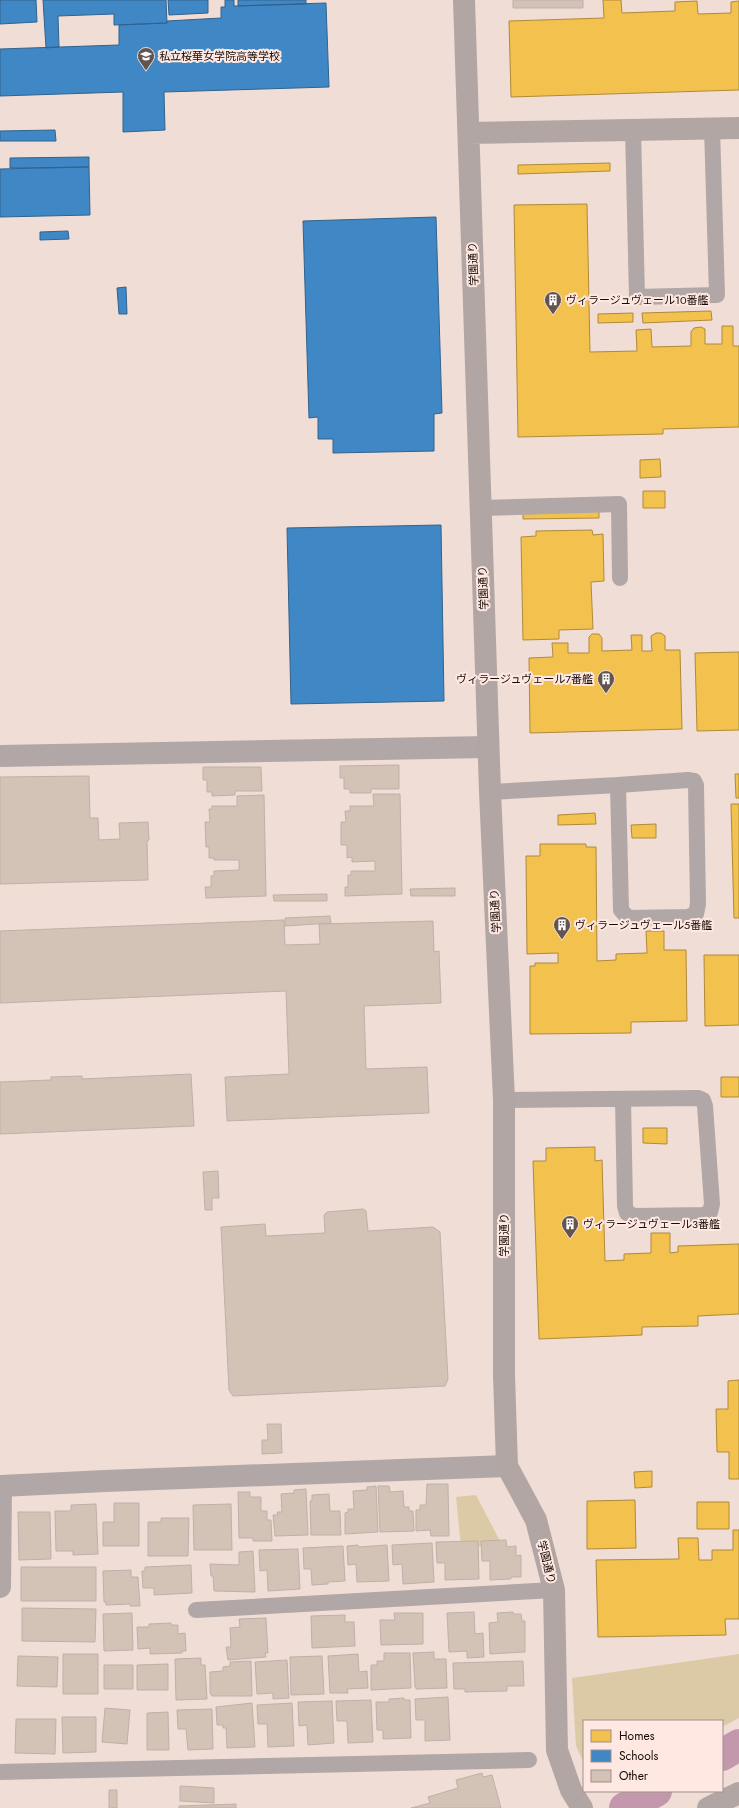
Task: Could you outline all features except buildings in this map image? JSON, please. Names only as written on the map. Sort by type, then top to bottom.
[{"type":"street","name":"学園通り","points":[[464,0],[488,747],[504,1100],[504,1367],[507,1466],[536,1520],[554,1590],[557,1750],[576,1799]]},
{"type":"street","points":[[469,133],[739,128]]},
{"type":"street","points":[[0,756],[488,747]]},
{"type":"street","points":[[0,1587],[0,1486],[507,1466]]},
{"type":"street","points":[[708,1808],[739,1793]]},
{"type":"lane","points":[[633,130],[637,297],[717,295],[712,128]]},
{"type":"lane","points":[[480,508],[619,504],[620,578]]},
{"type":"lane","points":[[490,792],[618,785],[694,781],[696,785],[698,896],[696,914],[688,916],[640,919],[628,918],[621,910],[618,785]]},
{"type":"lane","points":[[504,1100],[698,1098],[703,1100],[705,1106],[712,1204],[710,1212],[703,1215],[635,1216],[627,1213],[625,1206],[624,1099]]},
{"type":"lane","points":[[196,1610],[554,1590]]},
{"type":"lane","points":[[0,1772],[529,1760]]},
{"type":"shaded area","points":[[476,1495],[503,1547],[461,1546],[456,1497]]},
{"type":"shaded area","points":[[739,1654],[739,1718],[723,1726],[723,1720],[583,1720],[583,1761],[576,1746],[572,1678]]},
{"type":"waterway","points":[[723,1754],[739,1745]]},
{"type":"waterway","points":[[625,1808],[654,1792]]},
{"type":"place","name":"私立桜華女学院高等学校","points":[[146,71]]},
{"type":"place","name":"ヴィラージュヴェール10番艦","points":[[553,315]]},
{"type":"place","name":"ヴィラージュヴェール7番艦","points":[[606,694]]},
{"type":"place","name":"ヴィラージュヴェール5番艦","points":[[562,940]]},
{"type":"place","name":"ヴィラージュヴェール3番艦","points":[[570,1239]]}]
